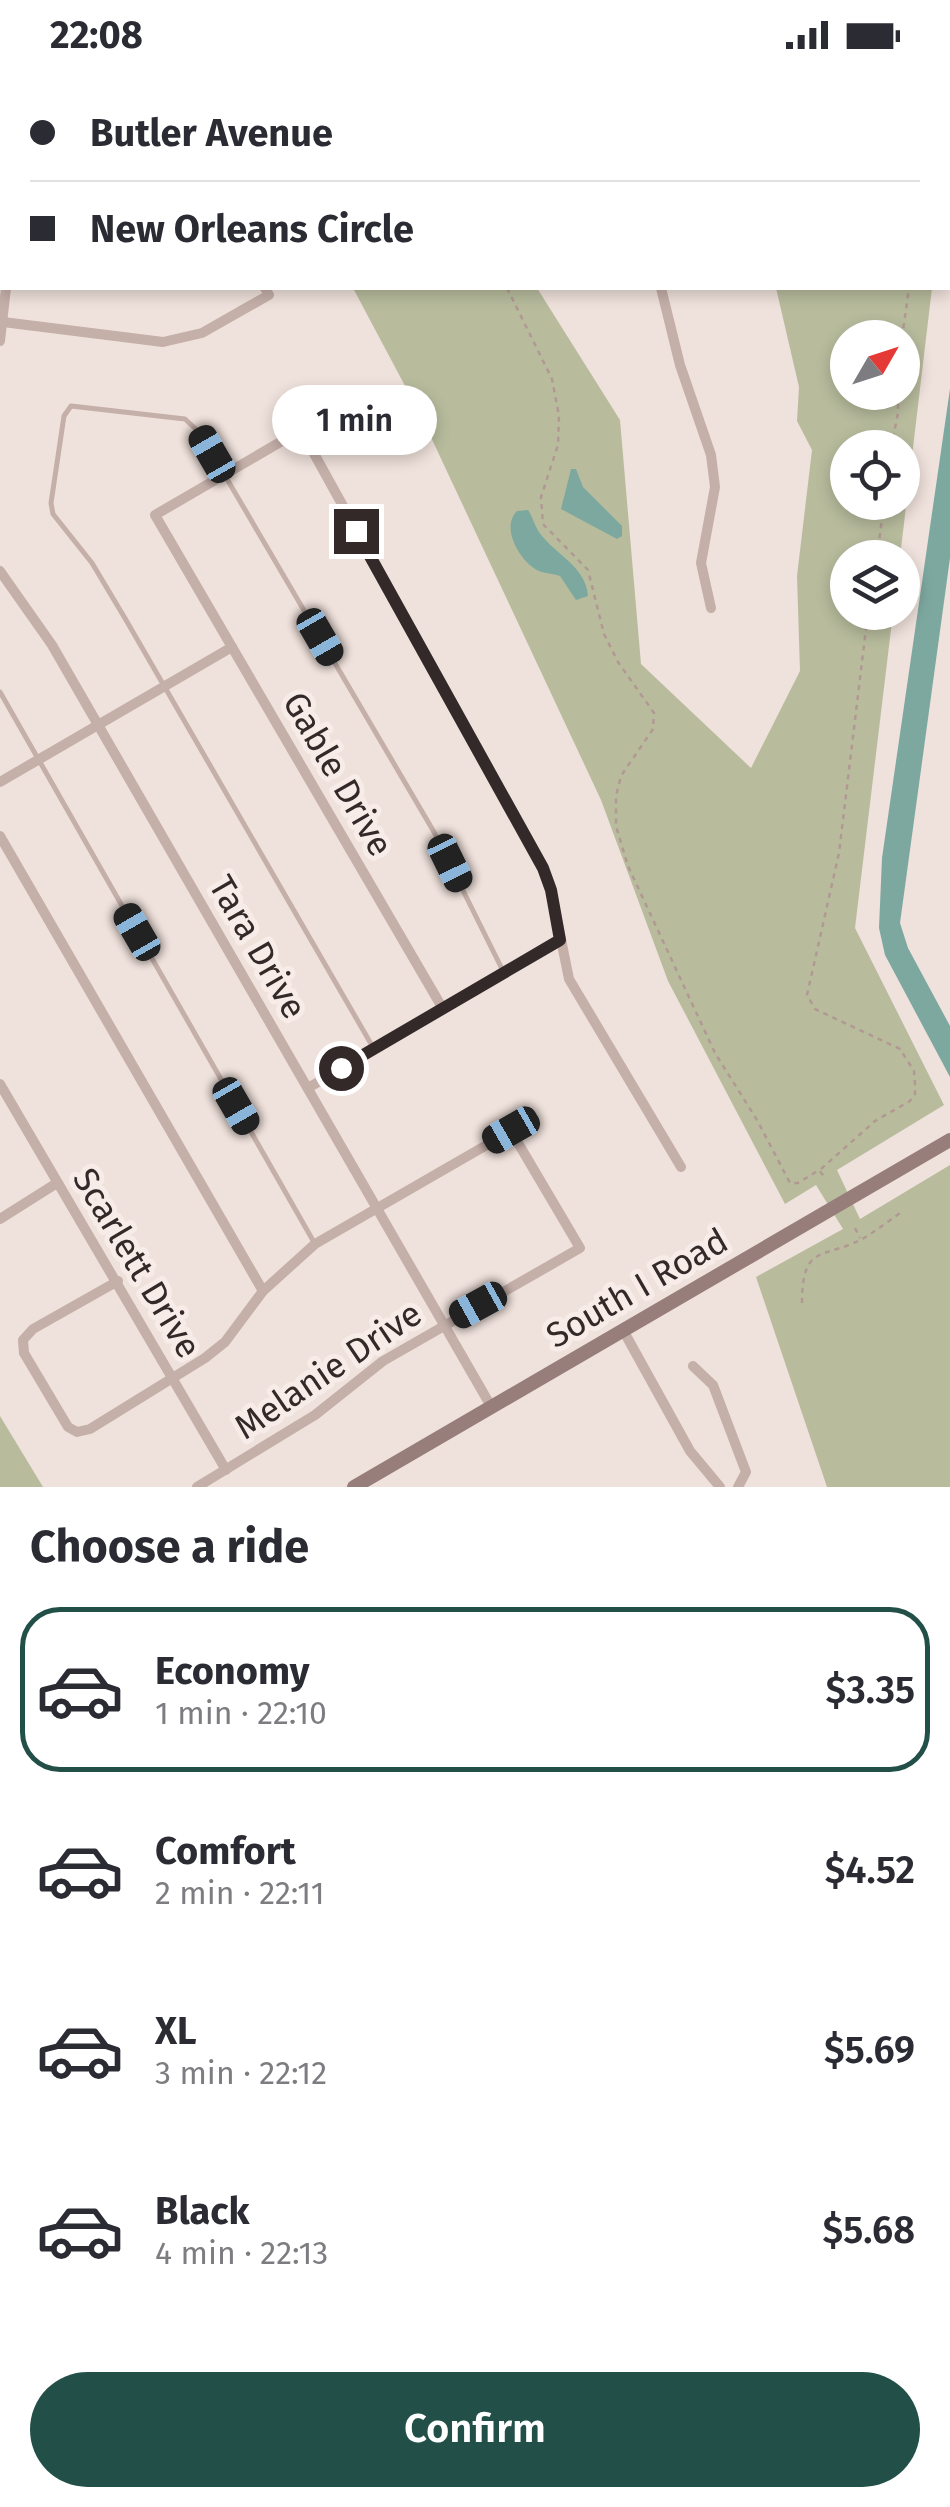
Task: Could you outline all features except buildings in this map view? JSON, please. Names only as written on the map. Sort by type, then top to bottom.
[{"type":"main road","name":"South I Road","points":[[354,1487],[379,1481],[492,1408],[950,1140]]},
{"type":"street","points":[[0,341],[6,290]]},
{"type":"street","points":[[3,322],[163,342],[202,332],[232,317],[269,294],[266,290]]},
{"type":"street","points":[[661,290],[713,470],[715,486],[701,563],[711,608]]},
{"type":"street","points":[[224,475],[301,430],[543,868],[569,979],[681,1167]]},
{"type":"street","name":"Gable Drive","points":[[224,475],[155,515],[443,1009]]},
{"type":"street","name":"Tara Drive","points":[[0,571],[52,645],[492,1408]]},
{"type":"street","points":[[0,782],[232,647]]},
{"type":"street","points":[[0,836],[263,1291]]},
{"type":"street","points":[[308,1088],[560,940]]},
{"type":"street","name":"Scarlett Drive","points":[[0,1084],[226,1470]]},
{"type":"street","name":"Melanie Drive","points":[[197,1487],[315,1414],[383,1361],[580,1248],[511,1130],[378,1208]]},
{"type":"street","points":[[0,1218],[57,1183]]},
{"type":"street","points":[[118,1281],[33,1329],[23,1340],[24,1354],[68,1427],[77,1432],[90,1429],[173,1379],[224,1342],[263,1291],[315,1244],[378,1208]]},
{"type":"street","points":[[623,1330],[690,1451],[720,1487]]},
{"type":"street","points":[[693,1366],[713,1385],[746,1472],[738,1487]]},
{"type":"lane","points":[[374,1050],[92,563],[53,514],[51,503],[64,416],[72,406],[186,419],[200,432],[434,832],[504,974]]},
{"type":"lane","points":[[0,692],[315,1244]]},
{"type":"path","points":[[508,290],[552,379],[558,416],[558,445],[541,497],[543,524],[588,570],[604,634],[618,662],[654,713],[653,730],[621,776],[616,796],[616,826],[628,866],[715,1053],[790,1183],[798,1183],[820,1170],[876,1121],[915,1094],[914,1071],[900,1049],[815,1009],[807,995],[839,853],[866,630]]},
{"type":"path","points":[[905,320],[909,290]]},
{"type":"path","points":[[820,1170],[826,1179]]},
{"type":"path","points":[[802,1303],[802,1277],[810,1262],[822,1252],[861,1240],[902,1210]]},
{"type":"path","points":[[855,1228],[861,1240]]},
{"type":"green space","points":[[354,290],[538,290],[620,420],[641,664],[751,768],[800,671],[797,576],[812,450],[797,421],[799,387],[776,290],[932,290],[920,389],[920,320],[830,320],[830,410],[917,410],[915,430],[830,430],[830,520],[904,520],[902,540],[830,540],[830,630],[891,630],[855,928],[944,1105],[837,1170],[860,1219],[950,1165],[950,1487],[827,1487],[756,1277],[843,1229],[816,1185],[785,1204],[668,981],[601,800],[421,416]]},
{"type":"green space","points":[[0,1416],[43,1487],[0,1487]]},
{"type":"water","points":[[950,389],[950,558],[900,923],[908,948],[950,1026],[950,1077],[885,955],[879,928],[882,858],[915,630],[920,630],[920,596]]},
{"type":"water","points":[[571,469],[576,469],[583,487],[622,526],[622,536],[617,539],[561,509]]},
{"type":"water","points":[[528,510],[545,540],[582,576],[588,596],[576,600],[560,576],[538,571],[523,558],[511,525],[517,511]]},
{"type":"route","points":[[341,1068],[560,940],[543,868],[356,531]]}]
